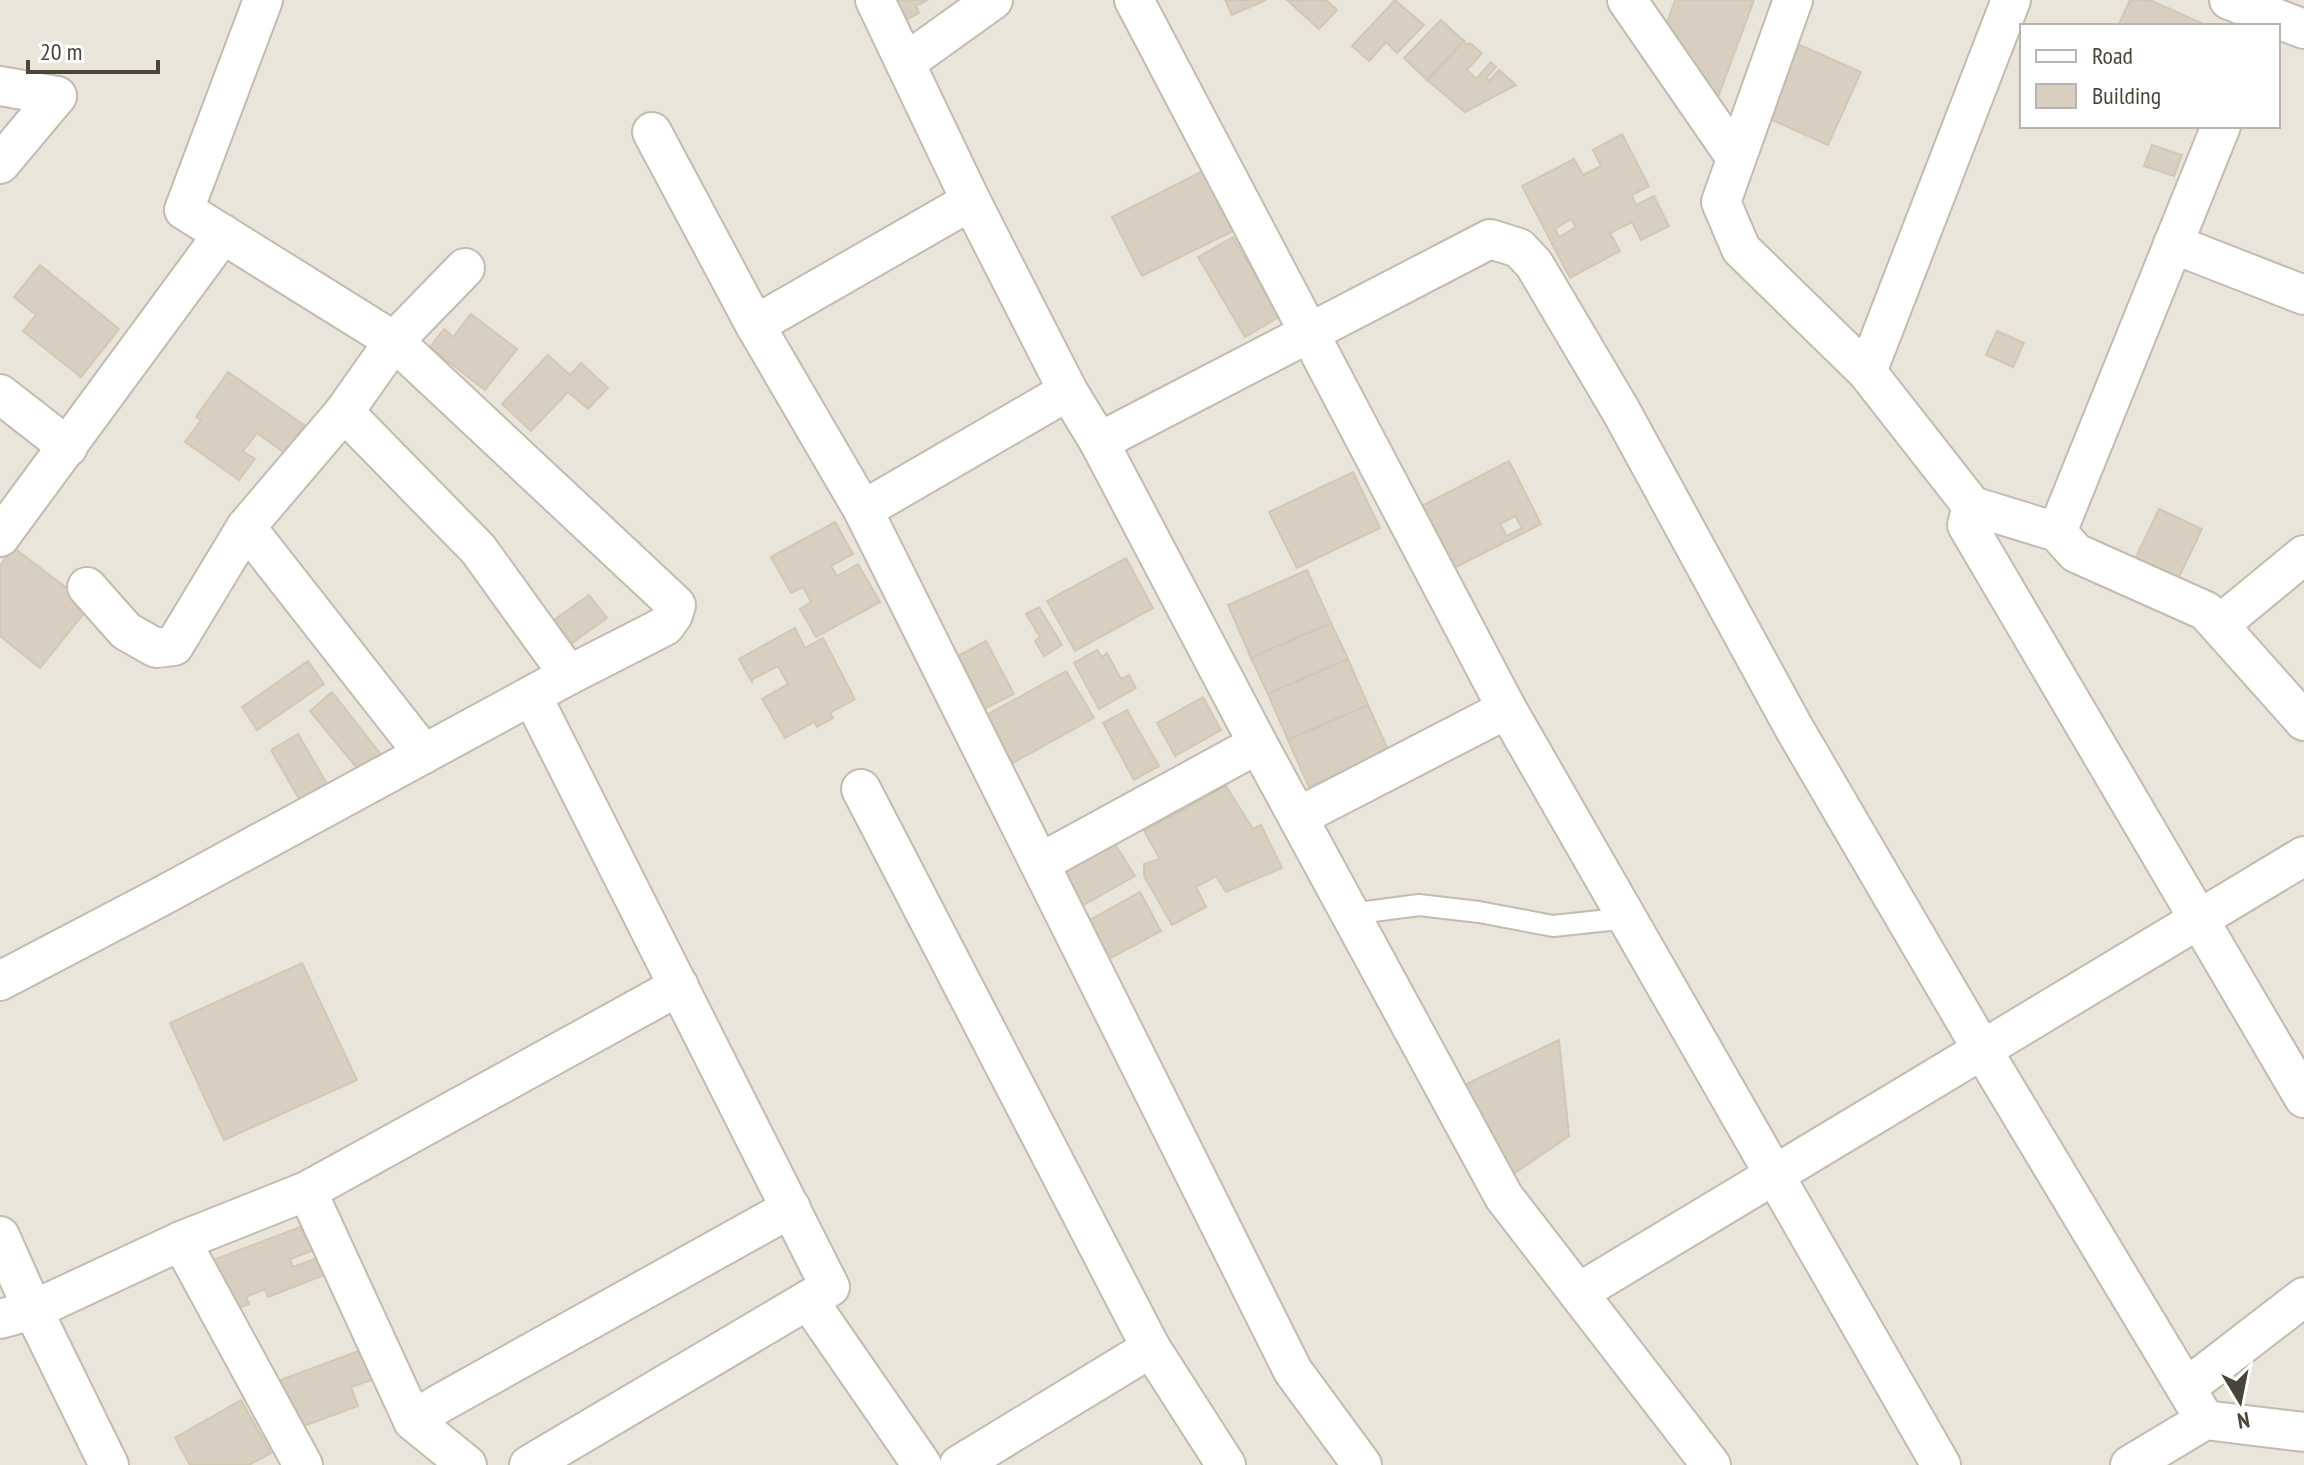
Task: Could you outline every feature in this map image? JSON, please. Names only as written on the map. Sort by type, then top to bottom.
[{"type":"street","points":[[0,981],[665,626],[676,605],[394,341],[184,210],[263,0]]},
{"type":"street","points":[[875,0],[971,201],[1068,391],[1099,442],[1258,744],[1504,1197],[1711,1465]]},
{"type":"street","points":[[905,63],[993,0]]},
{"type":"street","points":[[1134,0],[1507,709],[1941,1465]]},
{"type":"street","points":[[1627,0],[1736,158]]},
{"type":"street","points":[[1793,0],[1721,202],[1741,249],[1867,372],[1972,506],[2057,532],[2076,553],[2206,611],[2304,721]]},
{"type":"street","points":[[1867,372],[2011,0]]},
{"type":"street","points":[[2229,0],[2304,29]]},
{"type":"street","points":[[0,86],[57,96],[0,164]]},
{"type":"street","points":[[2057,532],[2220,128]]},
{"type":"street","points":[[652,132],[755,325],[863,510],[1293,1371],[1362,1465]]},
{"type":"street","points":[[755,325],[971,201]]},
{"type":"street","points":[[0,537],[223,234]]},
{"type":"street","points":[[1099,442],[1490,239],[1519,248],[1534,264],[1621,411],[1794,728],[1983,1051],[2196,1404],[2304,1432]]},
{"type":"street","points":[[2173,244],[2304,295]]},
{"type":"street","points":[[87,587],[126,631],[156,648],[174,646],[246,527],[344,412],[394,341],[465,268]]},
{"type":"street","points":[[863,510],[1068,391]]},
{"type":"street","points":[[0,394],[68,447]]},
{"type":"street","points":[[344,412],[478,549],[569,675]]},
{"type":"street","points":[[1972,506],[1967,525],[2304,1098]]},
{"type":"street","points":[[246,527],[424,754]]},
{"type":"street","points":[[2219,625],[2304,555]]},
{"type":"street","points":[[529,1465],[830,1287],[532,696]]},
{"type":"street","points":[[1298,817],[1507,709]]},
{"type":"street","points":[[1040,863],[1258,744]]},
{"type":"street","points":[[861,789],[1151,1348],[1226,1465]]},
{"type":"street","points":[[1578,1293],[2304,856]]},
{"type":"street","points":[[17,1315],[181,1241],[307,1191],[679,986]]},
{"type":"street","points":[[307,1191],[413,1421],[467,1465]]},
{"type":"street","points":[[413,1421],[791,1208]]},
{"type":"street","points":[[0,1236],[17,1315],[109,1465]]},
{"type":"street","points":[[181,1241],[303,1465]]},
{"type":"street","points":[[2130,1465],[2304,1297]]},
{"type":"street","points":[[808,1300],[922,1465]]},
{"type":"street","points":[[959,1465],[1151,1348]]},
{"type":"lane","points":[[1351,914],[1419,905],[1553,926],[1628,918]]},
{"type":"shaded area","points":[[0,0],[2304,0],[2304,1465],[0,1465]]},
{"type":"building","points":[[893,0],[928,0],[916,6],[919,13],[902,22]]},
{"type":"building","points":[[1225,0],[1266,0],[1232,15]]},
{"type":"building","points":[[1287,0],[1326,0],[1337,10],[1319,29]]},
{"type":"building","points":[[1395,0],[1424,25],[1397,53],[1386,42],[1369,61],[1352,46]]},
{"type":"building","points":[[1675,0],[1754,0],[1715,105],[1663,34]]},
{"type":"building","points":[[2130,0],[2150,0],[2204,24],[2119,24]]},
{"type":"building","points":[[1441,20],[1464,41],[1427,80],[1404,58]]},
{"type":"building","points":[[1464,41],[1482,53],[1467,70],[1476,79],[1491,62],[1496,67],[1486,78],[1489,81],[1499,70],[1516,85],[1465,112],[1427,80]]},
{"type":"building","points":[[1793,42],[1861,72],[1828,145],[1761,115]]},
{"type":"building","points":[[1622,134],[1649,186],[1632,195],[1636,205],[1654,196],[1669,226],[1641,240],[1632,222],[1610,233],[1620,251],[1570,278],[1522,186],[1574,159],[1583,175],[1601,166],[1593,150]],"holes":[[[1571,219],[1576,227],[1559,237],[1555,229]]]},
{"type":"building","points":[[2152,145],[2182,155],[2174,176],[2144,166]]},
{"type":"building","points":[[1203,171],[1233,231],[1142,276],[1112,217]]},
{"type":"building","points":[[1233,237],[1279,317],[1245,337],[1198,257]]},
{"type":"building","points":[[40,265],[119,329],[81,377],[23,331],[36,315],[14,297]]},
{"type":"building","points":[[471,314],[517,349],[485,390],[430,347],[444,329],[453,337]]},
{"type":"building","points":[[1997,331],[2024,343],[2013,367],[1986,355]]},
{"type":"building","points":[[548,355],[570,375],[581,363],[608,388],[588,409],[568,392],[531,431],[502,404]]},
{"type":"building","points":[[228,372],[304,425],[285,453],[257,433],[243,451],[255,459],[239,480],[185,442],[201,420],[196,417]]},
{"type":"building","points":[[1509,461],[1541,524],[1448,571],[1416,509]],"holes":[[[1515,516],[1522,528],[1507,536],[1500,524]]]},
{"type":"building","points":[[1353,472],[1380,528],[1297,568],[1269,512]]},
{"type":"building","points":[[2159,509],[2202,529],[2177,581],[2134,561]]},
{"type":"building","points":[[835,522],[853,554],[831,566],[837,576],[858,564],[880,602],[816,637],[800,609],[811,602],[803,587],[791,593],[771,557]]},
{"type":"building","points":[[13,547],[90,606],[40,668],[0,636],[0,566]]},
{"type":"building","points":[[1126,558],[1153,608],[1075,651],[1047,601]]},
{"type":"building","points":[[1307,570],[1331,623],[1251,658],[1228,605]]},
{"type":"building","points":[[589,595],[607,618],[568,646],[550,623]]},
{"type":"building","points":[[1039,607],[1062,645],[1044,656],[1035,641],[1040,637],[1026,614]]},
{"type":"building","points":[[1331,623],[1348,659],[1268,694],[1251,658]]},
{"type":"building","points":[[795,628],[805,648],[823,638],[855,699],[830,713],[833,718],[817,727],[814,722],[785,738],[762,699],[788,684],[778,666],[752,682],[739,659]]},
{"type":"building","points":[[986,641],[1014,694],[978,712],[950,660]]},
{"type":"building","points":[[1097,650],[1102,657],[1107,653],[1121,679],[1129,675],[1136,688],[1099,709],[1074,663]]},
{"type":"building","points":[[1348,659],[1368,705],[1288,740],[1268,694]]},
{"type":"building","points":[[308,661],[324,684],[257,730],[242,707]]},
{"type":"building","points":[[1066,671],[1094,718],[1011,764],[985,716]]},
{"type":"building","points":[[332,692],[383,757],[357,768],[310,711]]},
{"type":"building","points":[[1203,697],[1221,730],[1175,756],[1157,723]]},
{"type":"building","points":[[1368,705],[1389,752],[1309,787],[1288,740]]},
{"type":"building","points":[[1127,710],[1159,766],[1134,780],[1103,723]]},
{"type":"building","points":[[298,734],[329,787],[302,804],[271,750]]},
{"type":"building","points":[[1226,786],[1253,829],[1261,825],[1282,868],[1226,892],[1216,876],[1196,887],[1206,907],[1172,925],[1144,876],[1144,864],[1160,859],[1144,831]]},
{"type":"building","points":[[1111,838],[1135,876],[1082,906],[1058,868]]},
{"type":"building","points":[[1140,892],[1161,931],[1109,959],[1088,921]]},
{"type":"building","points":[[302,963],[357,1080],[224,1140],[170,1023]]},
{"type":"building","points":[[1559,1040],[1569,1136],[1506,1179],[1456,1089]]},
{"type":"building","points":[[308,1224],[317,1249],[290,1259],[293,1267],[320,1257],[327,1274],[268,1297],[265,1289],[246,1297],[249,1304],[233,1311],[213,1260]]},
{"type":"building","points":[[361,1350],[372,1380],[351,1387],[358,1406],[293,1430],[275,1382]]},
{"type":"building","points":[[241,1400],[271,1453],[249,1465],[190,1465],[175,1438]]}]
